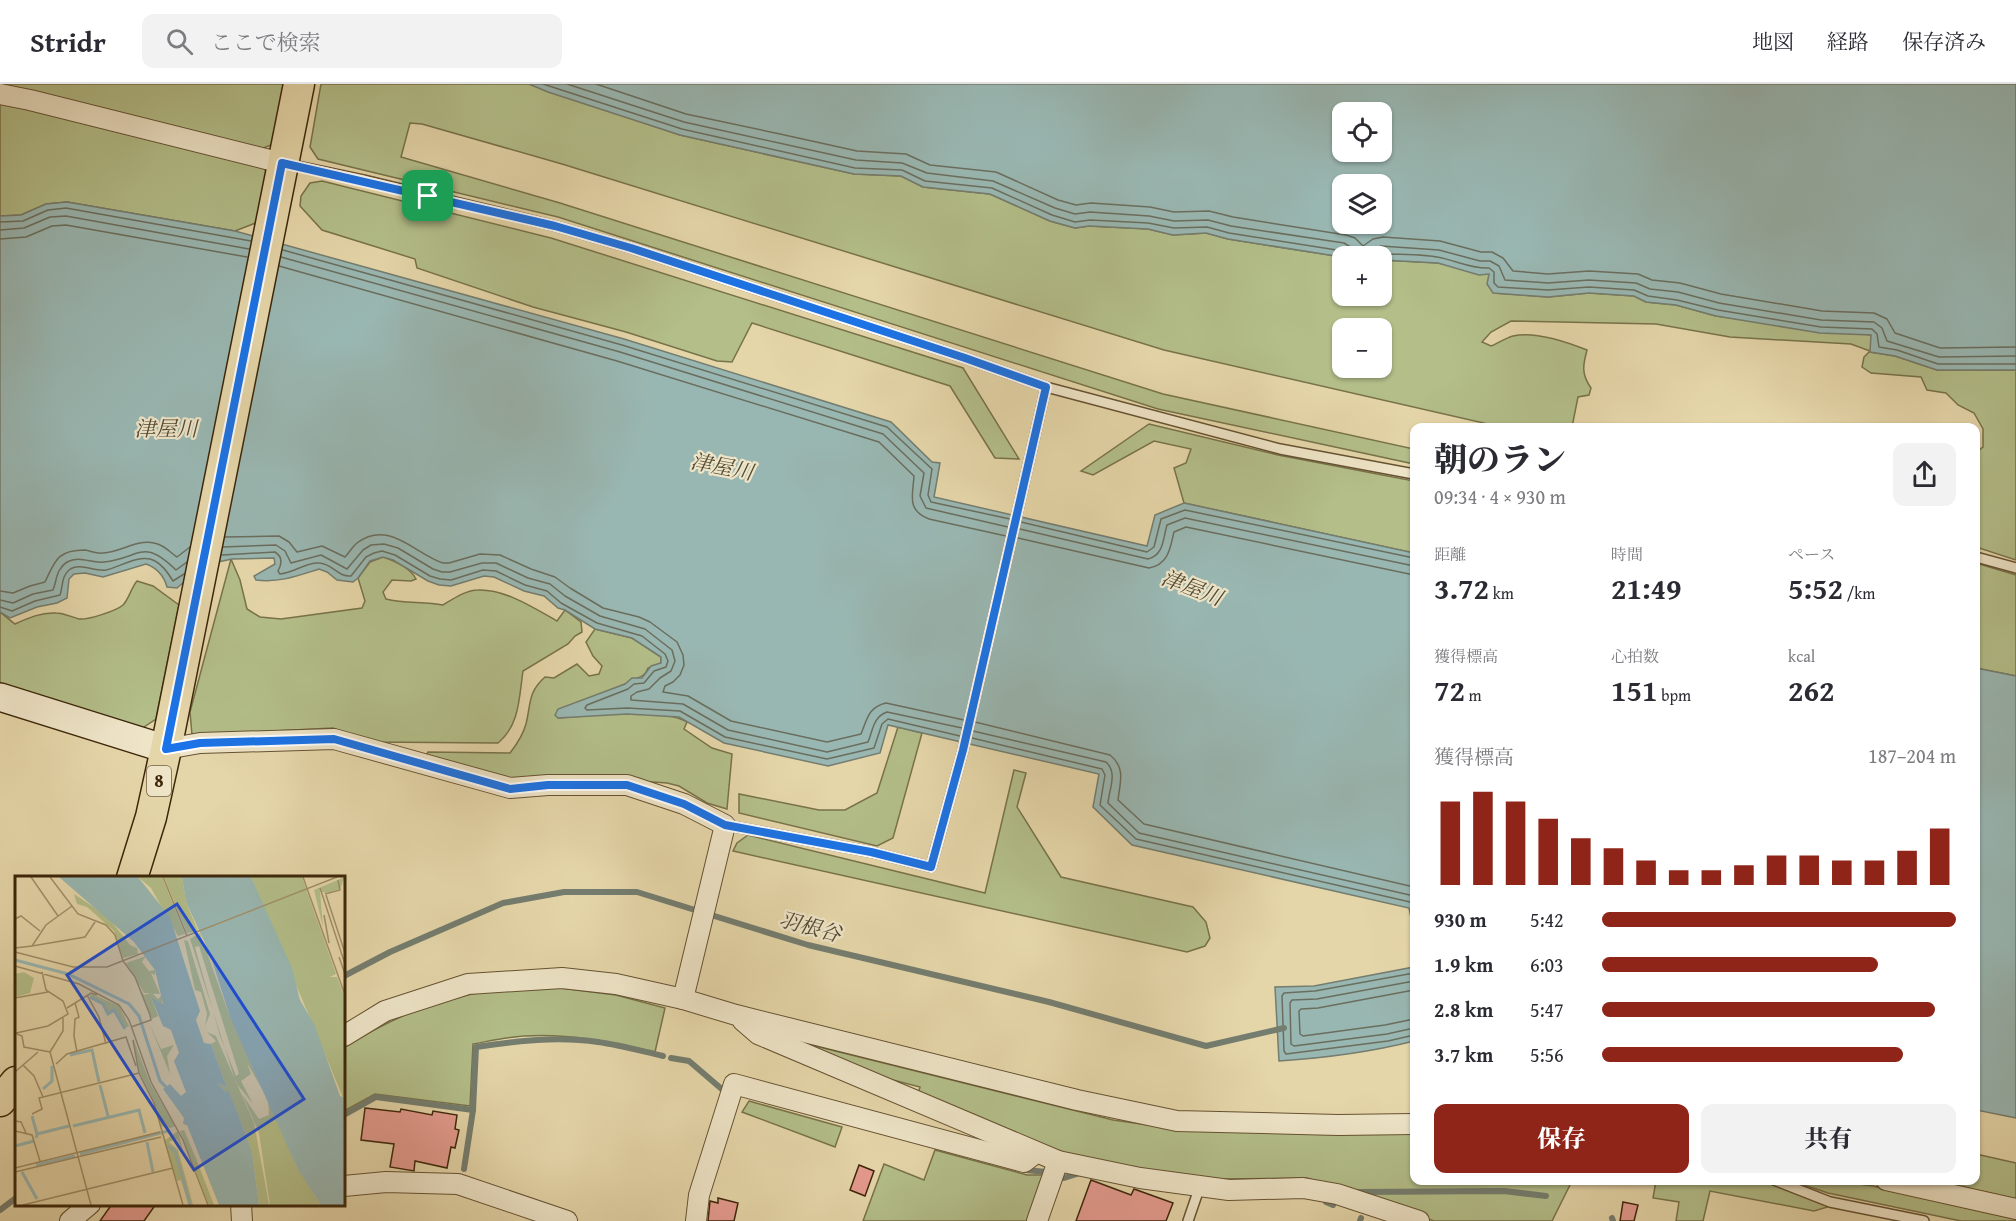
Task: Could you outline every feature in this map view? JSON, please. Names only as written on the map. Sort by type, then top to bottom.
[{"type":"main road","name":"8","points":[[133,876],[151,817],[166,749],[299,84]]},
{"type":"main road","points":[[0,1101],[15,1083]]},
{"type":"street","points":[[0,94],[87,113],[283,163]]},
{"type":"street","points":[[0,697],[166,749],[200,743],[334,739],[510,789],[548,785],[627,785],[684,804],[725,825],[683,999]]},
{"type":"street","points":[[345,1035],[385,1011],[468,984],[562,978],[616,984],[683,999],[736,1015],[1077,1100],[1177,1121],[1338,1125],[1410,1124]]},
{"type":"street","points":[[736,1015],[758,1034],[1058,1161],[1140,1178],[1229,1190],[1303,1188],[1336,1194],[1398,1217],[1419,1221]]},
{"type":"street","points":[[696,1221],[699,1195],[735,1084],[1024,1162],[1036,1153]]},
{"type":"street","points":[[1037,1221],[1058,1161]]},
{"type":"street","points":[[345,1186],[386,1182],[458,1184],[567,1221]]},
{"type":"street","points":[[1908,1185],[2016,1209]]},
{"type":"street","points":[[70,1221],[88,1206]]},
{"type":"street","points":[[241,1206],[242,1221]]},
{"type":"lane","points":[[283,163],[555,226],[631,248],[1046,387],[1280,449],[1410,473]]},
{"type":"lane","points":[[725,825],[871,852],[931,867],[963,750],[1046,387]]},
{"type":"lane","points":[[1980,558],[2016,568]]},
{"type":"lane","points":[[1787,1185],[1830,1202],[1924,1221]]},
{"type":"lane","points":[[1188,1221],[1200,1186]]},
{"type":"green space","points":[[0,84],[292,84],[281,141],[261,149],[0,87]]},
{"type":"green space","points":[[321,84],[529,84],[680,135],[854,174],[901,176],[923,187],[990,194],[1050,221],[1075,228],[1089,226],[1148,229],[1173,235],[1206,233],[1228,239],[1332,255],[1332,306],[1392,306],[1392,261],[1438,263],[1489,274],[1494,293],[1548,297],[1589,293],[1634,296],[1646,302],[1676,305],[1716,316],[1872,335],[1871,352],[1895,356],[1937,370],[2016,370],[2016,560],[1980,548],[1980,449],[1983,447],[1983,429],[1974,413],[1958,405],[1946,393],[1927,390],[1921,377],[1871,373],[1862,367],[1864,357],[1870,351],[1851,344],[1730,337],[1656,324],[1511,321],[1491,332],[1482,342],[1491,346],[1513,336],[1531,335],[1587,350],[1584,369],[1591,388],[1589,395],[1578,397],[1573,423],[1483,423],[1164,350],[562,164],[422,124],[410,123],[401,157],[560,203],[1163,394],[1410,448],[1410,463],[1158,409],[558,217],[318,159],[310,147]]},
{"type":"green space","points":[[0,101],[263,167],[270,177],[266,219],[235,231],[67,202],[46,204],[21,215],[0,216]]},
{"type":"green space","points":[[322,181],[551,238],[963,368],[1019,459],[995,458],[950,386],[752,323],[732,362],[717,361],[626,332],[533,307],[417,268],[415,259],[322,230],[300,206],[301,196],[310,183]]},
{"type":"green space","points":[[1149,424],[1278,455],[1410,480],[1410,552],[1184,503],[1174,468],[1186,463],[1191,449],[1154,441],[1093,475],[1081,471]]},
{"type":"green space","points":[[383,557],[406,568],[416,579],[392,580],[383,592],[386,599],[443,605],[469,592],[488,591],[519,600],[557,621],[565,610],[581,622],[582,632],[568,644],[523,671],[515,719],[511,728],[498,743],[368,742],[333,728],[192,735],[190,712],[231,559],[240,580],[247,609],[260,617],[281,619],[362,608],[365,601],[358,578],[370,562]]},
{"type":"green space","points":[[1980,564],[2016,575],[2016,676],[1980,669]]},
{"type":"green space","points":[[137,581],[153,586],[179,605],[156,719],[141,729],[0,686],[0,612],[15,624],[46,613],[62,614],[79,619],[89,618],[123,605]]},
{"type":"green space","points":[[595,629],[632,638],[661,657],[661,663],[648,668],[642,676],[558,718],[643,714],[676,717],[687,722],[684,729],[712,748],[732,754],[727,809],[707,803],[679,786],[667,783],[625,780],[509,779],[425,757],[428,752],[510,753],[525,728],[533,693],[545,677],[554,678],[577,664],[589,676],[599,674],[602,666],[593,656],[586,642]]},
{"type":"green space","points":[[898,727],[922,733],[893,838],[877,846],[739,813],[739,794],[819,810],[845,810],[877,793]]},
{"type":"green space","points":[[1014,770],[1026,773],[1017,807],[1061,877],[1193,907],[1206,922],[1210,938],[1205,946],[1187,952],[733,851],[737,843],[748,835],[985,893]]},
{"type":"green space","points":[[560,988],[616,995],[665,1008],[655,1052],[574,1037],[541,1035],[498,1039],[473,1044],[470,1106],[375,1094],[345,1110],[345,1046],[390,1022],[438,1003],[472,994],[516,989]]},
{"type":"green space","points":[[771,1035],[1113,1120],[1177,1129],[1410,1131],[1410,1185],[1570,1185],[1552,1221],[1434,1221],[1307,1178],[1215,1179],[1139,1170],[1059,1153],[917,1097],[920,1087],[870,1074]]},
{"type":"green space","points":[[749,1101],[842,1127],[835,1147],[742,1112]]},
{"type":"green space","points":[[935,1150],[1027,1175],[1045,1175],[1033,1221],[863,1221],[884,1164],[924,1180]]},
{"type":"green space","points":[[1980,1155],[2016,1163],[2016,1199],[1954,1185],[1980,1185]]},
{"type":"green space","points":[[1655,1185],[1774,1185],[1831,1206],[1814,1211],[1710,1191],[1703,1221],[1676,1221],[1679,1202],[1653,1198]]},
{"type":"green space","points":[[1804,1185],[1873,1186],[2016,1219],[2016,1221],[1961,1221],[1828,1193]]},
{"type":"water","points":[[529,84],[2016,84],[2016,370],[1937,370],[1895,356],[1870,352],[1871,335],[1820,333],[1716,316],[1676,305],[1646,302],[1634,296],[1589,293],[1548,297],[1493,293],[1487,284],[1489,274],[1479,275],[1438,263],[1392,261],[1392,246],[1332,246],[1332,255],[1228,239],[1206,233],[1173,235],[1148,229],[1089,226],[1075,228],[1050,221],[990,194],[923,187],[901,176],[854,174],[680,135]]},
{"type":"water","name":"津屋川","points":[[67,202],[235,231],[624,339],[891,422],[932,462],[940,463],[934,497],[1147,546],[1155,515],[1184,503],[1410,552],[1410,913],[1409,908],[1132,845],[1093,807],[1099,774],[888,725],[880,753],[828,766],[724,743],[679,717],[627,714],[558,718],[555,715],[558,709],[625,684],[632,678],[642,678],[651,666],[661,663],[661,657],[632,638],[595,629],[558,608],[544,596],[524,591],[494,577],[484,576],[451,586],[439,585],[383,557],[370,561],[353,582],[337,580],[319,569],[288,578],[264,581],[256,580],[254,576],[275,564],[274,558],[232,559],[204,565],[177,588],[167,587],[160,573],[146,564],[103,577],[85,573],[74,574],[69,579],[67,598],[10,618],[0,612],[0,216],[21,215],[46,204]]},
{"type":"water","points":[[1980,669],[2016,676],[2016,1118],[1980,1111]]},
{"type":"water","points":[[1410,968],[1410,1042],[1347,1054],[1279,1061],[1275,987],[1314,986]]},
{"type":"building","points":[[365,1108],[400,1112],[401,1109],[432,1115],[433,1111],[457,1115],[455,1129],[459,1130],[455,1148],[451,1147],[447,1168],[415,1161],[414,1171],[390,1167],[394,1144],[361,1140]]},
{"type":"building","points":[[859,1165],[874,1171],[865,1196],[850,1190]]},
{"type":"building","points":[[1091,1180],[1131,1195],[1134,1189],[1173,1203],[1166,1221],[1076,1221]]},
{"type":"building","points":[[718,1198],[738,1203],[734,1221],[708,1221],[710,1201],[718,1203]]},
{"type":"building","points":[[1623,1202],[1638,1205],[1634,1221],[1620,1221]]},
{"type":"building","points":[[111,1206],[155,1206],[144,1221],[100,1221]]},
{"type":"waterway","name":"羽根谷","points":[[345,975],[390,952],[503,903],[564,892],[637,892],[808,945],[1049,1002],[1206,1046],[1284,1028]]},
{"type":"waterway","points":[[345,1114],[376,1097],[473,1110],[476,1047],[522,1041],[567,1039],[606,1043],[663,1056]]},
{"type":"waterway","points":[[671,1058],[689,1061],[724,1091]]},
{"type":"waterway","points":[[464,1169],[473,1110]]},
{"type":"waterway","points":[[1026,1170],[1046,1172]]},
{"type":"waterway","points":[[1064,1178],[1080,1173]]},
{"type":"waterway","points":[[1358,1192],[1504,1191],[1546,1196]]},
{"type":"waterway","name":"羽根谷","points":[[0,1210],[15,1199]]},
{"type":"waterway","points":[[1326,1202],[1333,1205]]},
{"type":"route","points":[[282,163],[428,196],[555,226],[631,248],[1046,387],[963,750],[931,867],[871,852],[725,825],[684,804],[627,785],[548,785],[510,789],[334,739],[200,743],[166,749],[282,163]]}]
